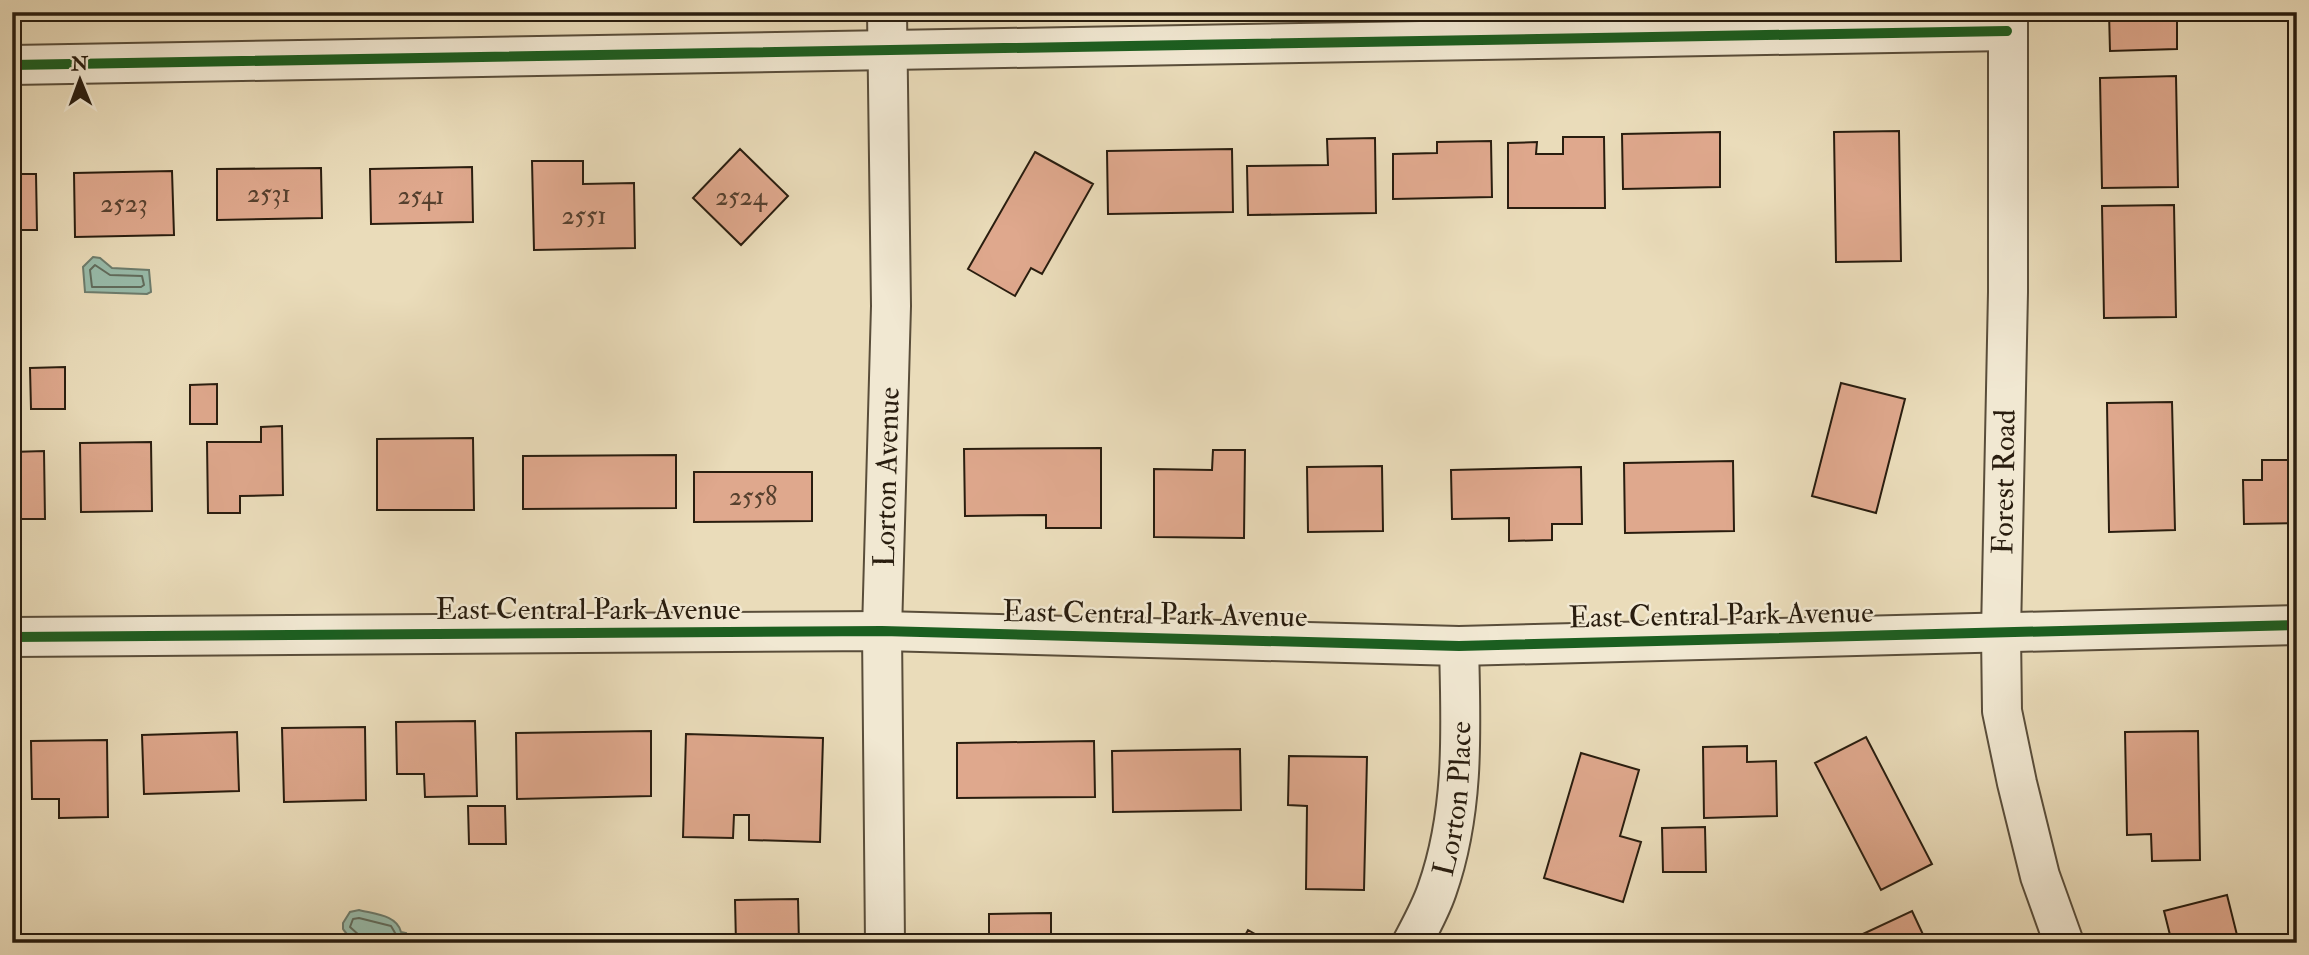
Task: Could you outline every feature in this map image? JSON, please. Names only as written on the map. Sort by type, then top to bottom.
[{"type":"street","points":[[12,65],[887,31],[2008,22]]},
{"type":"street","name":"Forest Road","points":[[2008,22],[2008,292],[2001,633],[2002,711],[2040,876],[2064,943]]},
{"type":"street","name":"Lorton Avenue","points":[[885,943],[882,631],[891,306],[887,31]]},
{"type":"street","name":"East Central Park Avenue","points":[[12,637],[882,631],[1459,646],[2297,625]]},
{"type":"street","name":"Lorton Place","points":[[1412,943],[1437,890],[1450,841],[1458,790],[1462,736],[1459,646]]},
{"type":"water","points":[[93,257],[100,258],[112,268],[149,270],[151,292],[85,292],[83,267]]},
{"type":"water","points":[[359,910],[384,916],[395,922],[401,932],[406,933],[405,941],[371,943],[355,940],[343,929],[343,923],[350,912]]},
{"type":"building","points":[[2109,12],[2177,12],[2177,49],[2110,51]]},
{"type":"building","points":[[2176,76],[2178,187],[2102,188],[2100,78]]},
{"type":"building","points":[[1899,131],[1901,261],[1836,262],[1834,132]]},
{"type":"building","points":[[1720,132],[1720,187],[1623,189],[1622,134]]},
{"type":"building","points":[[1563,137],[1604,137],[1605,208],[1508,208],[1508,143],[1537,142],[1536,154],[1563,154]]},
{"type":"building","points":[[1375,138],[1376,213],[1248,215],[1247,166],[1328,165],[1327,139]]},
{"type":"building","points":[[1491,141],[1492,197],[1393,199],[1393,154],[1437,153],[1437,142]]},
{"type":"building","points":[[740,149],[788,196],[741,245],[693,198]]},
{"type":"building","points":[[1232,149],[1233,212],[1108,214],[1107,151]]},
{"type":"building","points":[[1035,152],[1093,184],[1042,274],[1031,268],[1015,296],[968,269]]},
{"type":"building","points":[[532,161],[583,161],[583,184],[634,183],[635,248],[534,250]]},
{"type":"building","points":[[472,167],[473,222],[371,224],[370,169]]},
{"type":"building","points":[[321,168],[322,218],[217,220],[217,169]]},
{"type":"building","points":[[172,171],[174,235],[75,237],[74,173]]},
{"type":"building","points":[[12,174],[36,174],[37,230],[12,230]]},
{"type":"building","points":[[2174,205],[2176,317],[2104,318],[2102,206]]},
{"type":"building","points":[[65,367],[65,409],[31,409],[30,368]]},
{"type":"building","points":[[1841,383],[1905,399],[1876,513],[1812,496]]},
{"type":"building","points":[[217,384],[217,424],[190,424],[190,385]]},
{"type":"building","points":[[2172,402],[2175,530],[2109,532],[2107,403]]},
{"type":"building","points":[[282,426],[283,495],[240,496],[240,513],[208,513],[207,442],[261,442],[261,427]]},
{"type":"building","points":[[473,438],[474,510],[377,510],[377,439]]},
{"type":"building","points":[[151,442],[152,511],[81,512],[80,443]]},
{"type":"building","points":[[1101,448],[1101,528],[1046,528],[1046,515],[965,516],[964,449]]},
{"type":"building","points":[[1213,450],[1245,450],[1244,538],[1154,537],[1154,469],[1212,470]]},
{"type":"building","points":[[44,451],[45,519],[12,519],[12,452]]},
{"type":"building","points":[[676,455],[676,508],[523,509],[523,456]]},
{"type":"building","points":[[2262,460],[2297,460],[2297,523],[2244,524],[2243,480],[2262,480]]},
{"type":"building","points":[[1733,461],[1734,531],[1625,533],[1624,463]]},
{"type":"building","points":[[1382,466],[1383,531],[1308,532],[1307,467]]},
{"type":"building","points":[[1581,467],[1582,524],[1552,524],[1552,540],[1509,541],[1509,518],[1452,519],[1451,470]]},
{"type":"building","points":[[694,472],[812,472],[812,521],[694,522]]},
{"type":"building","points":[[475,721],[477,796],[425,797],[424,774],[397,774],[396,722]]},
{"type":"building","points":[[365,727],[366,800],[284,802],[282,728]]},
{"type":"building","points":[[651,731],[651,796],[517,799],[516,733]]},
{"type":"building","points":[[2198,731],[2200,860],[2152,861],[2151,834],[2127,835],[2125,732]]},
{"type":"building","points":[[237,732],[239,791],[144,794],[142,735]]},
{"type":"building","points":[[686,734],[823,738],[820,842],[749,840],[749,815],[734,815],[733,838],[683,837]]},
{"type":"building","points":[[1866,737],[1932,864],[1881,890],[1815,763]]},
{"type":"building","points":[[107,740],[108,817],[59,818],[59,799],[32,799],[31,741]]},
{"type":"building","points":[[1094,741],[1095,797],[957,798],[957,743]]},
{"type":"building","points":[[1747,746],[1747,762],[1776,761],[1777,816],[1704,818],[1703,747]]},
{"type":"building","points":[[1240,749],[1241,810],[1113,812],[1112,751]]},
{"type":"building","points":[[1581,753],[1639,770],[1620,836],[1641,842],[1623,902],[1544,878]]},
{"type":"building","points":[[1289,756],[1367,757],[1364,890],[1306,889],[1307,806],[1288,805]]},
{"type":"building","points":[[468,806],[505,806],[506,844],[469,844]]},
{"type":"building","points":[[1705,827],[1706,872],[1663,872],[1662,828]]},
{"type":"building","points":[[2227,895],[2239,943],[2172,943],[2164,911]]},
{"type":"building","points":[[798,899],[799,943],[736,943],[735,900]]},
{"type":"building","points":[[1912,911],[1927,943],[1852,943],[1850,940]]},
{"type":"building","points":[[1051,913],[1051,943],[989,943],[989,914]]},
{"type":"building","points":[[1248,930],[1271,943],[1241,943]]},
{"type":"cycle path","points":[[12,65],[2007,31]]},
{"type":"cycle path","points":[[12,637],[882,631],[1459,646],[2297,625]]}]
